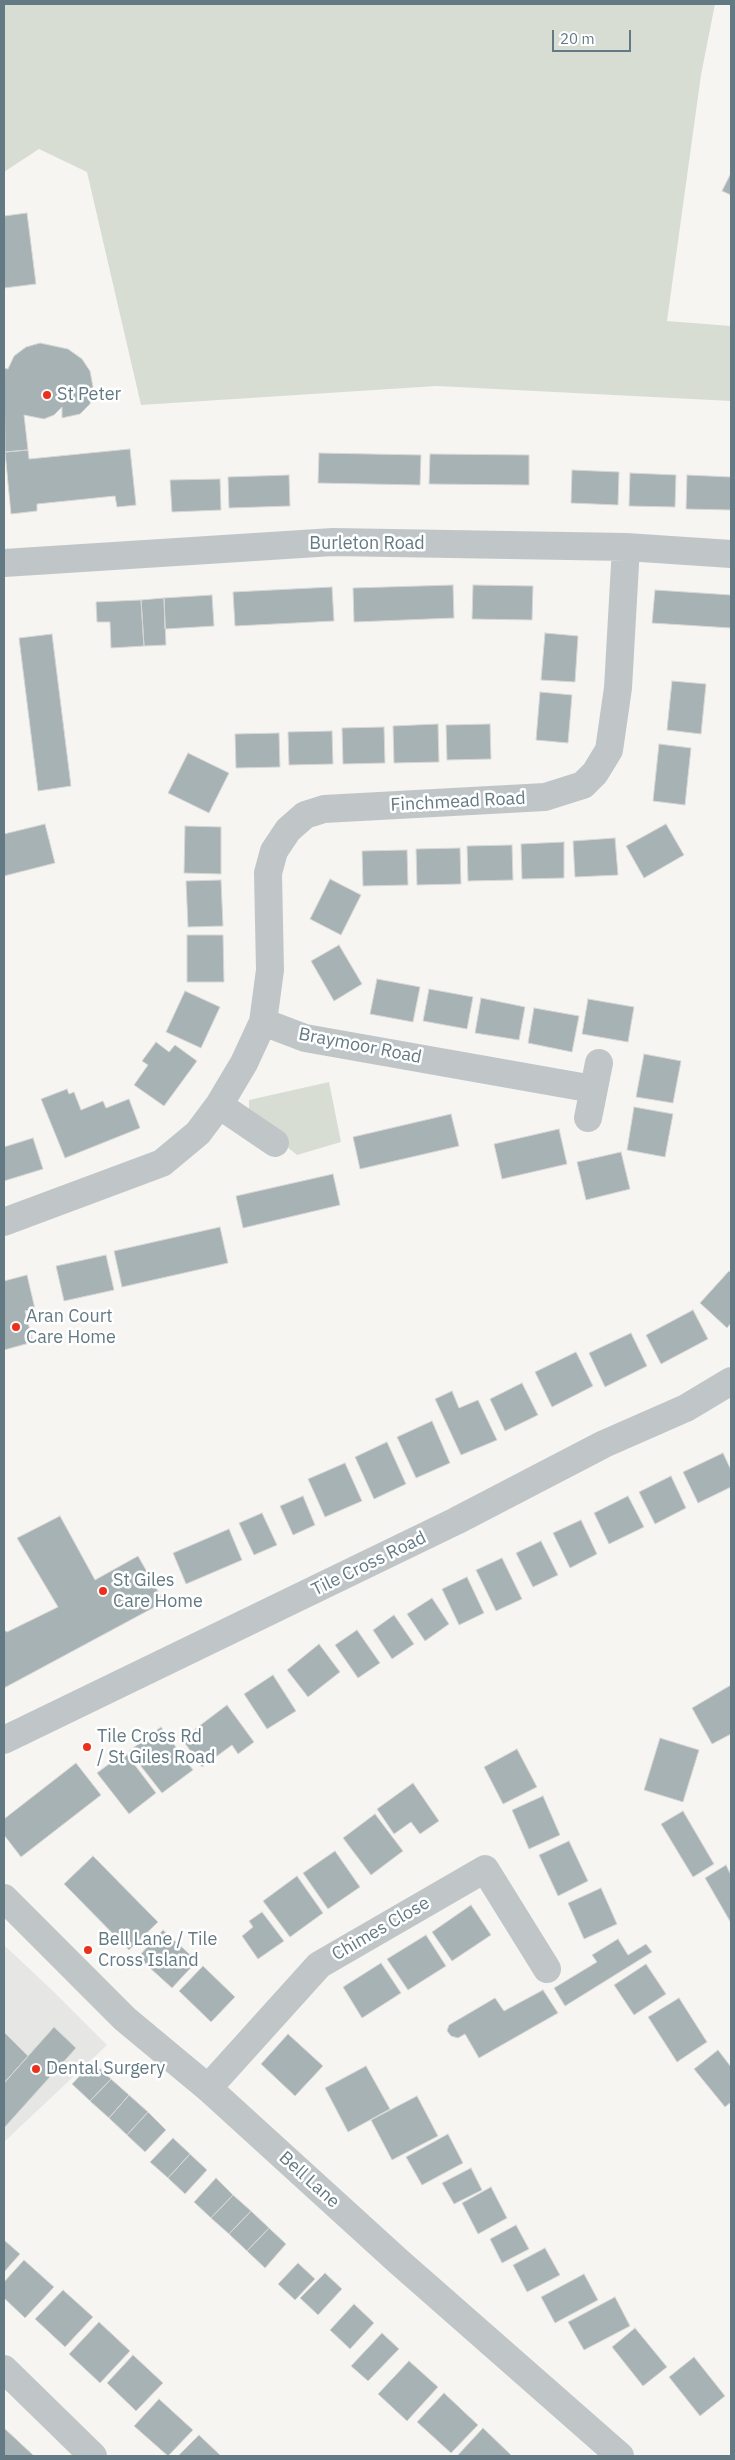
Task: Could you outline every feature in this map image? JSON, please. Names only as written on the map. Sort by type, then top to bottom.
[{"type":"street","name":"Burleton Road","points":[[4,563],[333,542],[626,547],[731,554]]},
{"type":"street","name":"Finchmead Road","points":[[263,1022],[270,970],[268,873],[274,851],[288,830],[305,814],[324,809],[545,797],[583,785],[595,773],[609,750],[618,688],[626,547]]},
{"type":"street","name":"Braymoor Road","points":[[263,1022],[306,1038],[596,1076],[588,1118]]},
{"type":"street","points":[[4,1222],[162,1163],[198,1133],[220,1106],[244,1063],[263,1022]]},
{"type":"street","points":[[220,1106],[275,1143]]},
{"type":"street","name":"Tile Cross Road","points":[[4,1740],[438,1530],[604,1444],[686,1408],[731,1381]]},
{"type":"street","name":"Chimes Close","points":[[208,2088],[319,1965],[485,1869],[547,1969]]},
{"type":"street","name":"Bell Lane","points":[[4,1898],[125,2019],[208,2088],[398,2261],[620,2456]]},
{"type":"street","points":[[4,2369],[93,2456]]},
{"type":"shaded area","points":[[4,4],[715,4],[701,75],[667,321],[731,326],[731,401],[437,386],[141,405],[87,172],[39,149],[4,172]]},
{"type":"shaded area","points":[[329,1082],[341,1142],[297,1155],[255,1121],[249,1111],[249,1100]]},
{"type":"shaded area","points":[[4,1945],[107,2045],[4,2142]]},
{"type":"building","points":[[731,173],[731,195],[722,191]]},
{"type":"building","points":[[27,213],[36,284],[4,288],[4,216]]},
{"type":"building","name":"St Peter","points":[[40,343],[68,349],[82,359],[90,371],[93,387],[90,404],[80,414],[62,418],[62,407],[54,415],[44,419],[24,415],[28,450],[5,452],[4,368],[8,369],[14,356],[26,347]]},
{"type":"building","points":[[130,449],[136,505],[117,507],[115,496],[37,504],[37,511],[11,514],[5,452],[28,450],[29,459]]},
{"type":"building","points":[[319,453],[421,455],[420,485],[318,483]]},
{"type":"building","points":[[430,454],[529,455],[529,485],[429,484]]},
{"type":"building","points":[[572,470],[619,472],[618,505],[571,503]]},
{"type":"building","points":[[630,473],[676,475],[675,507],[629,506]]},
{"type":"building","points":[[289,475],[290,506],[229,508],[228,477]]},
{"type":"building","points":[[687,475],[731,477],[731,510],[686,509]]},
{"type":"building","points":[[220,479],[221,510],[172,512],[170,480]]},
{"type":"building","points":[[453,585],[454,618],[354,622],[353,588]]},
{"type":"building","points":[[473,585],[533,586],[532,620],[472,619]]},
{"type":"building","points":[[332,587],[334,621],[235,626],[233,592]]},
{"type":"building","points":[[655,590],[731,595],[731,628],[652,623]]},
{"type":"building","points":[[212,595],[214,626],[165,629],[164,598]]},
{"type":"building","points":[[164,598],[166,645],[144,646],[141,600]]},
{"type":"building","points":[[141,600],[144,646],[111,648],[110,622],[97,622],[96,602]]},
{"type":"building","points":[[545,633],[578,636],[575,682],[541,680]]},
{"type":"building","points":[[52,634],[71,786],[38,791],[19,638]]},
{"type":"building","points":[[672,681],[706,684],[701,734],[667,730]]},
{"type":"building","points":[[540,692],[572,695],[568,743],[536,740]]},
{"type":"building","points":[[438,724],[439,762],[394,763],[393,726]]},
{"type":"building","points":[[490,724],[491,759],[447,760],[446,725]]},
{"type":"building","points":[[384,727],[385,763],[343,764],[342,728]]},
{"type":"building","points":[[332,731],[333,764],[289,765],[288,732]]},
{"type":"building","points":[[279,733],[280,767],[236,768],[235,734]]},
{"type":"building","points":[[659,744],[691,748],[685,805],[653,801]]},
{"type":"building","points":[[188,753],[229,773],[209,813],[168,793]]},
{"type":"building","points":[[45,824],[55,863],[4,876],[4,834]]},
{"type":"building","points":[[666,824],[684,855],[644,878],[626,846]]},
{"type":"building","points":[[185,826],[221,827],[221,874],[184,873]]},
{"type":"building","points":[[615,838],[618,875],[575,877],[573,841]]},
{"type":"building","points":[[564,842],[564,878],[522,879],[521,844]]},
{"type":"building","points":[[512,845],[513,880],[468,881],[467,846]]},
{"type":"building","points":[[460,848],[461,884],[417,885],[416,849]]},
{"type":"building","points":[[407,850],[408,885],[363,886],[362,851]]},
{"type":"building","points":[[330,879],[361,895],[341,935],[310,919]]},
{"type":"building","points":[[221,880],[223,926],[188,927],[186,881]]},
{"type":"building","points":[[187,935],[223,935],[224,982],[187,982]]},
{"type":"building","points":[[339,945],[362,984],[334,1001],[311,961]]},
{"type":"building","points":[[377,979],[420,987],[413,1022],[370,1014]]},
{"type":"building","points":[[429,989],[473,997],[467,1029],[423,1021]]},
{"type":"building","points":[[185,991],[220,1007],[201,1048],[166,1032]]},
{"type":"building","points":[[481,998],[525,1007],[519,1040],[475,1033]]},
{"type":"building","points":[[588,999],[634,1007],[628,1042],[582,1034]]},
{"type":"building","points":[[534,1008],[579,1016],[572,1052],[528,1043]]},
{"type":"building","points":[[156,1042],[169,1052],[175,1045],[197,1061],[164,1106],[134,1085],[148,1065],[142,1061]]},
{"type":"building","points":[[644,1054],[681,1061],[673,1103],[636,1097]]},
{"type":"building","points":[[67,1089],[69,1094],[74,1092],[81,1110],[103,1101],[106,1108],[129,1099],[140,1128],[65,1158],[41,1099]]},
{"type":"building","points":[[634,1107],[673,1114],[665,1157],[627,1150]]},
{"type":"building","points":[[451,1114],[459,1146],[360,1169],[353,1137]]},
{"type":"building","points":[[559,1129],[567,1164],[502,1179],[494,1144]]},
{"type":"building","points":[[33,1138],[43,1169],[4,1181],[4,1147]]},
{"type":"building","points":[[621,1152],[630,1189],[586,1200],[577,1162]]},
{"type":"building","points":[[333,1174],[340,1205],[243,1228],[236,1196]]},
{"type":"building","points":[[220,1227],[228,1263],[122,1287],[114,1251]]},
{"type":"building","points":[[106,1255],[114,1290],[64,1301],[56,1266]]},
{"type":"building","points":[[729,1271],[731,1273],[731,1323],[727,1328],[700,1303]]},
{"type":"building","name":"Aran Court Care Home","points":[[27,1275],[35,1309],[25,1311],[33,1342],[4,1350],[4,1281]]},
{"type":"building","points":[[693,1310],[708,1339],[661,1364],[646,1335]]},
{"type":"building","points":[[631,1333],[647,1366],[605,1387],[589,1353]]},
{"type":"building","points":[[576,1352],[593,1386],[552,1407],[535,1372]]},
{"type":"building","points":[[522,1383],[538,1415],[505,1431],[490,1399]]},
{"type":"building","points":[[452,1391],[459,1408],[478,1400],[497,1440],[461,1455],[435,1399]]},
{"type":"building","points":[[432,1421],[450,1463],[416,1478],[397,1437]]},
{"type":"building","points":[[387,1442],[406,1484],[374,1499],[355,1457]]},
{"type":"building","points":[[723,1453],[731,1470],[731,1487],[698,1503],[683,1472]]},
{"type":"building","points":[[345,1463],[362,1501],[325,1517],[308,1479]]},
{"type":"building","points":[[671,1476],[686,1508],[655,1524],[639,1492]]},
{"type":"building","points":[[303,1496],[315,1525],[293,1535],[280,1506]]},
{"type":"building","points":[[628,1496],[644,1527],[609,1544],[594,1513]]},
{"type":"building","points":[[262,1513],[277,1545],[254,1555],[239,1523]]},
{"type":"building","name":"St Giles Care Home","points":[[60,1516],[95,1580],[138,1556],[164,1602],[4,1688],[4,1630],[7,1632],[58,1607],[17,1538]]},
{"type":"building","points":[[581,1520],[597,1554],[570,1568],[553,1533]]},
{"type":"building","points":[[229,1529],[242,1560],[186,1584],[173,1553]]},
{"type":"building","points":[[541,1541],[558,1575],[533,1587],[516,1553]]},
{"type":"building","points":[[502,1558],[522,1599],[496,1611],[476,1570]]},
{"type":"building","points":[[467,1577],[484,1613],[459,1625],[442,1589]]},
{"type":"building","points":[[432,1598],[449,1624],[425,1641],[407,1614]]},
{"type":"building","points":[[394,1615],[414,1644],[392,1659],[373,1630]]},
{"type":"building","points":[[357,1630],[380,1663],[358,1678],[335,1645]]},
{"type":"building","points":[[319,1644],[340,1672],[308,1697],[287,1670]]},
{"type":"building","points":[[273,1675],[296,1711],[267,1729],[244,1694]]},
{"type":"building","points":[[731,1685],[731,1734],[712,1744],[692,1708]]},
{"type":"building","points":[[227,1705],[254,1742],[238,1754],[232,1745],[202,1767],[182,1739]]},
{"type":"building","points":[[161,1727],[193,1770],[162,1793],[129,1751]]},
{"type":"building","points":[[660,1738],[699,1750],[683,1802],[644,1790]]},
{"type":"building","points":[[517,1749],[537,1787],[503,1804],[484,1767]]},
{"type":"building","points":[[125,1752],[156,1793],[129,1814],[97,1773]]},
{"type":"building","points":[[76,1763],[101,1795],[21,1857],[4,1835],[4,1819]]},
{"type":"building","points":[[413,1783],[439,1821],[420,1834],[411,1822],[394,1834],[377,1809]]},
{"type":"building","points":[[543,1796],[560,1835],[529,1849],[512,1810]]},
{"type":"building","points":[[683,1811],[714,1864],[693,1877],[661,1824]]},
{"type":"building","points":[[375,1814],[403,1851],[371,1875],[343,1838]]},
{"type":"building","points":[[569,1841],[588,1881],[558,1896],[539,1855]]},
{"type":"building","points":[[335,1851],[360,1887],[328,1909],[303,1873]]},
{"type":"building","points":[[93,1856],[158,1922],[129,1950],[64,1884]]},
{"type":"building","points":[[726,1865],[731,1875],[731,1923],[705,1878]]},
{"type":"building","points":[[297,1876],[323,1913],[290,1937],[263,1901]]},
{"type":"building","points":[[601,1888],[617,1924],[584,1939],[568,1903]]},
{"type":"building","points":[[471,1905],[491,1935],[452,1961],[432,1932]]},
{"type":"building","points":[[262,1912],[284,1941],[258,1959],[242,1936],[253,1927],[249,1921]]},
{"type":"building","points":[[163,1930],[197,1961],[172,1988],[138,1957]]},
{"type":"building","points":[[426,1935],[446,1966],[408,1990],[387,1959]]},
{"type":"building","points":[[618,1939],[628,1955],[646,1944],[652,1952],[565,2006],[554,1988],[597,1962],[592,1955]]},
{"type":"building","points":[[381,1963],[401,1993],[362,2018],[343,1987]]},
{"type":"building","points":[[646,1964],[666,1994],[634,2015],[614,1985]]},
{"type":"building","points":[[203,1966],[235,1997],[211,2022],[179,1991]]},
{"type":"building","points":[[543,1990],[558,2013],[479,2058],[465,2034],[458,2038],[451,2036],[447,2031],[449,2025],[495,1998],[504,2011]]},
{"type":"building","points":[[679,1998],[707,2042],[677,2062],[648,2017]]},
{"type":"building","name":"Dental Surgery","points":[[54,2027],[76,2048],[4,2128],[4,2083]]},
{"type":"building","points":[[4,2032],[28,2056],[4,2083]]},
{"type":"building","points":[[288,2034],[323,2066],[295,2096],[261,2064]]},
{"type":"building","points":[[718,2050],[731,2067],[731,2102],[725,2107],[694,2069]]},
{"type":"building","points":[[93,2062],[111,2079],[90,2101],[72,2084]]},
{"type":"building","points":[[366,2066],[390,2109],[348,2132],[325,2088]]},
{"type":"building","points":[[111,2079],[129,2095],[109,2118],[90,2101]]},
{"type":"building","points":[[129,2095],[148,2112],[127,2135],[109,2118]]},
{"type":"building","points":[[417,2096],[438,2136],[392,2160],[371,2120]]},
{"type":"building","points":[[148,2112],[166,2130],[145,2152],[127,2135]]},
{"type":"building","points":[[448,2134],[463,2163],[422,2185],[406,2157]]},
{"type":"building","points":[[173,2138],[190,2154],[168,2178],[150,2162]]},
{"type":"building","points":[[190,2154],[207,2170],[185,2194],[168,2178]]},
{"type":"building","points":[[471,2168],[482,2190],[454,2204],[442,2183]]},
{"type":"building","points":[[216,2178],[233,2195],[211,2218],[194,2202]]},
{"type":"building","points":[[491,2187],[507,2218],[478,2234],[462,2203]]},
{"type":"building","points":[[233,2195],[251,2211],[229,2234],[211,2218]]},
{"type":"building","points":[[251,2211],[269,2228],[247,2251],[229,2234]]},
{"type":"building","points":[[516,2225],[529,2249],[502,2263],[490,2239]]},
{"type":"building","points":[[269,2228],[286,2244],[265,2268],[247,2251]]},
{"type":"building","points":[[4,2240],[20,2254],[4,2272]]},
{"type":"building","points":[[545,2248],[560,2275],[527,2292],[513,2265]]},
{"type":"building","points":[[24,2260],[54,2287],[25,2318],[4,2298],[4,2282]]},
{"type":"building","points":[[298,2263],[315,2279],[295,2300],[278,2284]]},
{"type":"building","points":[[325,2273],[342,2289],[318,2315],[300,2298]]},
{"type":"building","points":[[584,2274],[598,2300],[555,2323],[541,2297]]},
{"type":"building","points":[[63,2290],[93,2317],[65,2347],[35,2319]]},
{"type":"building","points":[[615,2297],[630,2326],[584,2350],[568,2322]]},
{"type":"building","points":[[354,2304],[374,2323],[350,2349],[330,2330]]},
{"type":"building","points":[[99,2322],[130,2351],[100,2383],[69,2354]]},
{"type":"building","points":[[635,2328],[667,2367],[643,2386],[612,2347]]},
{"type":"building","points":[[382,2333],[399,2349],[368,2381],[351,2366]]},
{"type":"building","points":[[133,2355],[163,2383],[136,2411],[107,2383]]},
{"type":"building","points":[[694,2357],[725,2396],[700,2416],[669,2377]]},
{"type":"building","points":[[409,2361],[438,2387],[407,2421],[378,2394]]},
{"type":"building","points":[[444,2393],[478,2425],[451,2453],[417,2422]]},
{"type":"building","points":[[159,2399],[193,2430],[168,2456],[134,2426]]},
{"type":"building","points":[[4,2428],[33,2455],[4,2456]]},
{"type":"building","points":[[483,2428],[512,2456],[457,2456]]},
{"type":"building","points":[[199,2435],[221,2456],[178,2456]]},
{"type":"place","name":"St Peter","points":[[47,395]]},
{"type":"place","name":"Aran Court Care Home","points":[[16,1327]]},
{"type":"place","name":"St Giles Care Home","points":[[103,1591]]},
{"type":"place","name":"Tile Cross Rd / St Giles Road","points":[[87,1747]]},
{"type":"place","name":"Bell Lane / Tile Cross Island","points":[[88,1950]]},
{"type":"place","name":"Dental Surgery","points":[[36,2069]]}]
